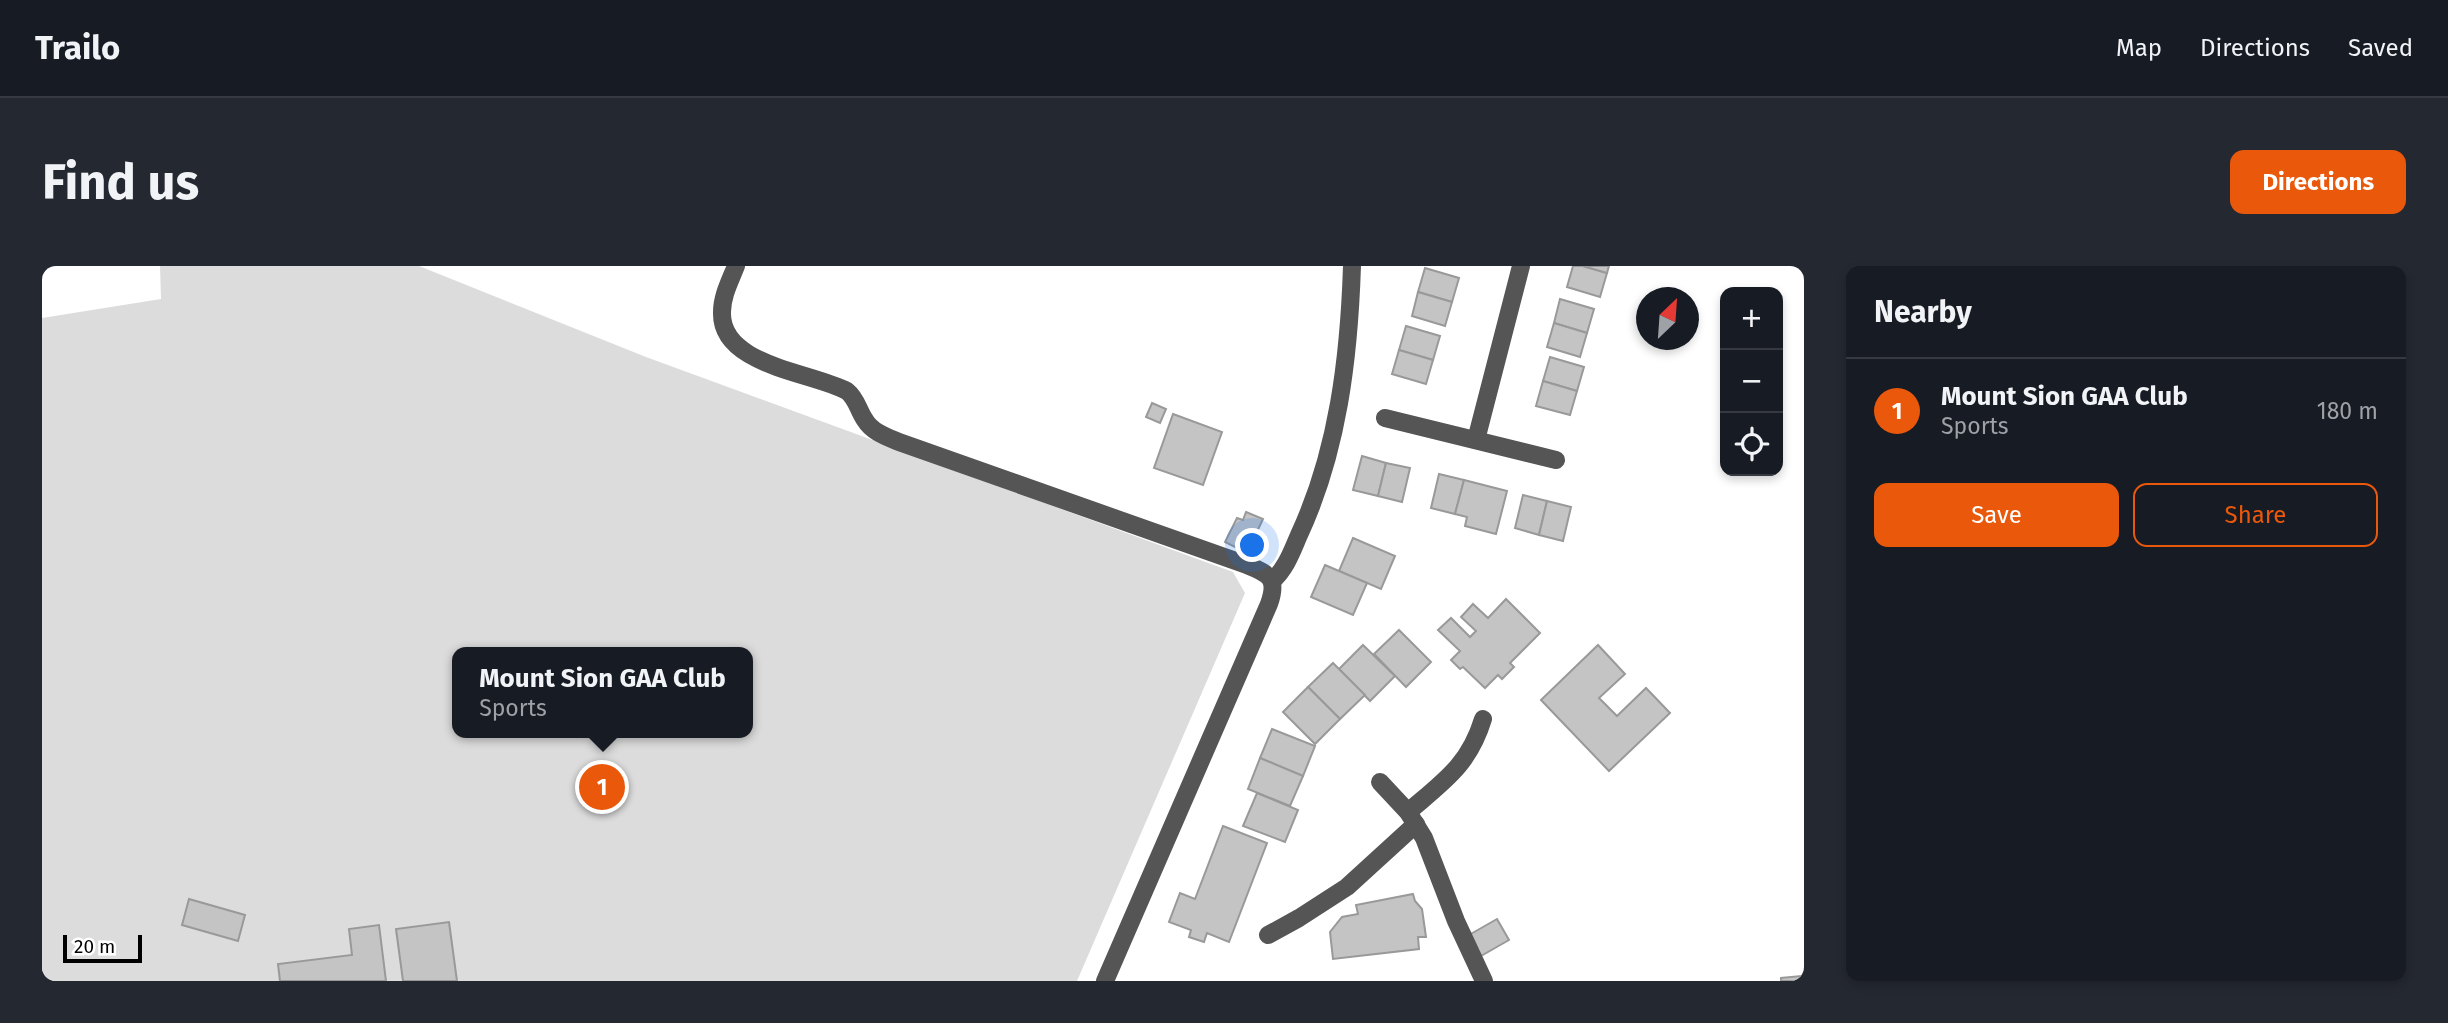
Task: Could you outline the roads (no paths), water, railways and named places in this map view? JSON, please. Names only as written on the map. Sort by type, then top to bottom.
[{"type":"street","points":[[736,266],[721,315],[731,340],[743,351],[765,363],[847,391],[856,400],[865,420],[881,434],[1247,565],[1264,573],[1272,581],[1274,590],[1269,604],[1105,981]]},
{"type":"street","points":[[1272,581],[1285,566],[1302,529],[1330,449],[1347,345],[1352,266]]},
{"type":"street","points":[[1476,440],[1521,266]]},
{"type":"street","points":[[1385,418],[1556,460]]},
{"type":"street","points":[[1268,935],[1347,887],[1465,759],[1478,737],[1483,719]]},
{"type":"street","points":[[1380,782],[1412,818],[1484,981]]},
{"type":"place","name":"Mount Sion GAA Club","points":[[602,787]]}]
